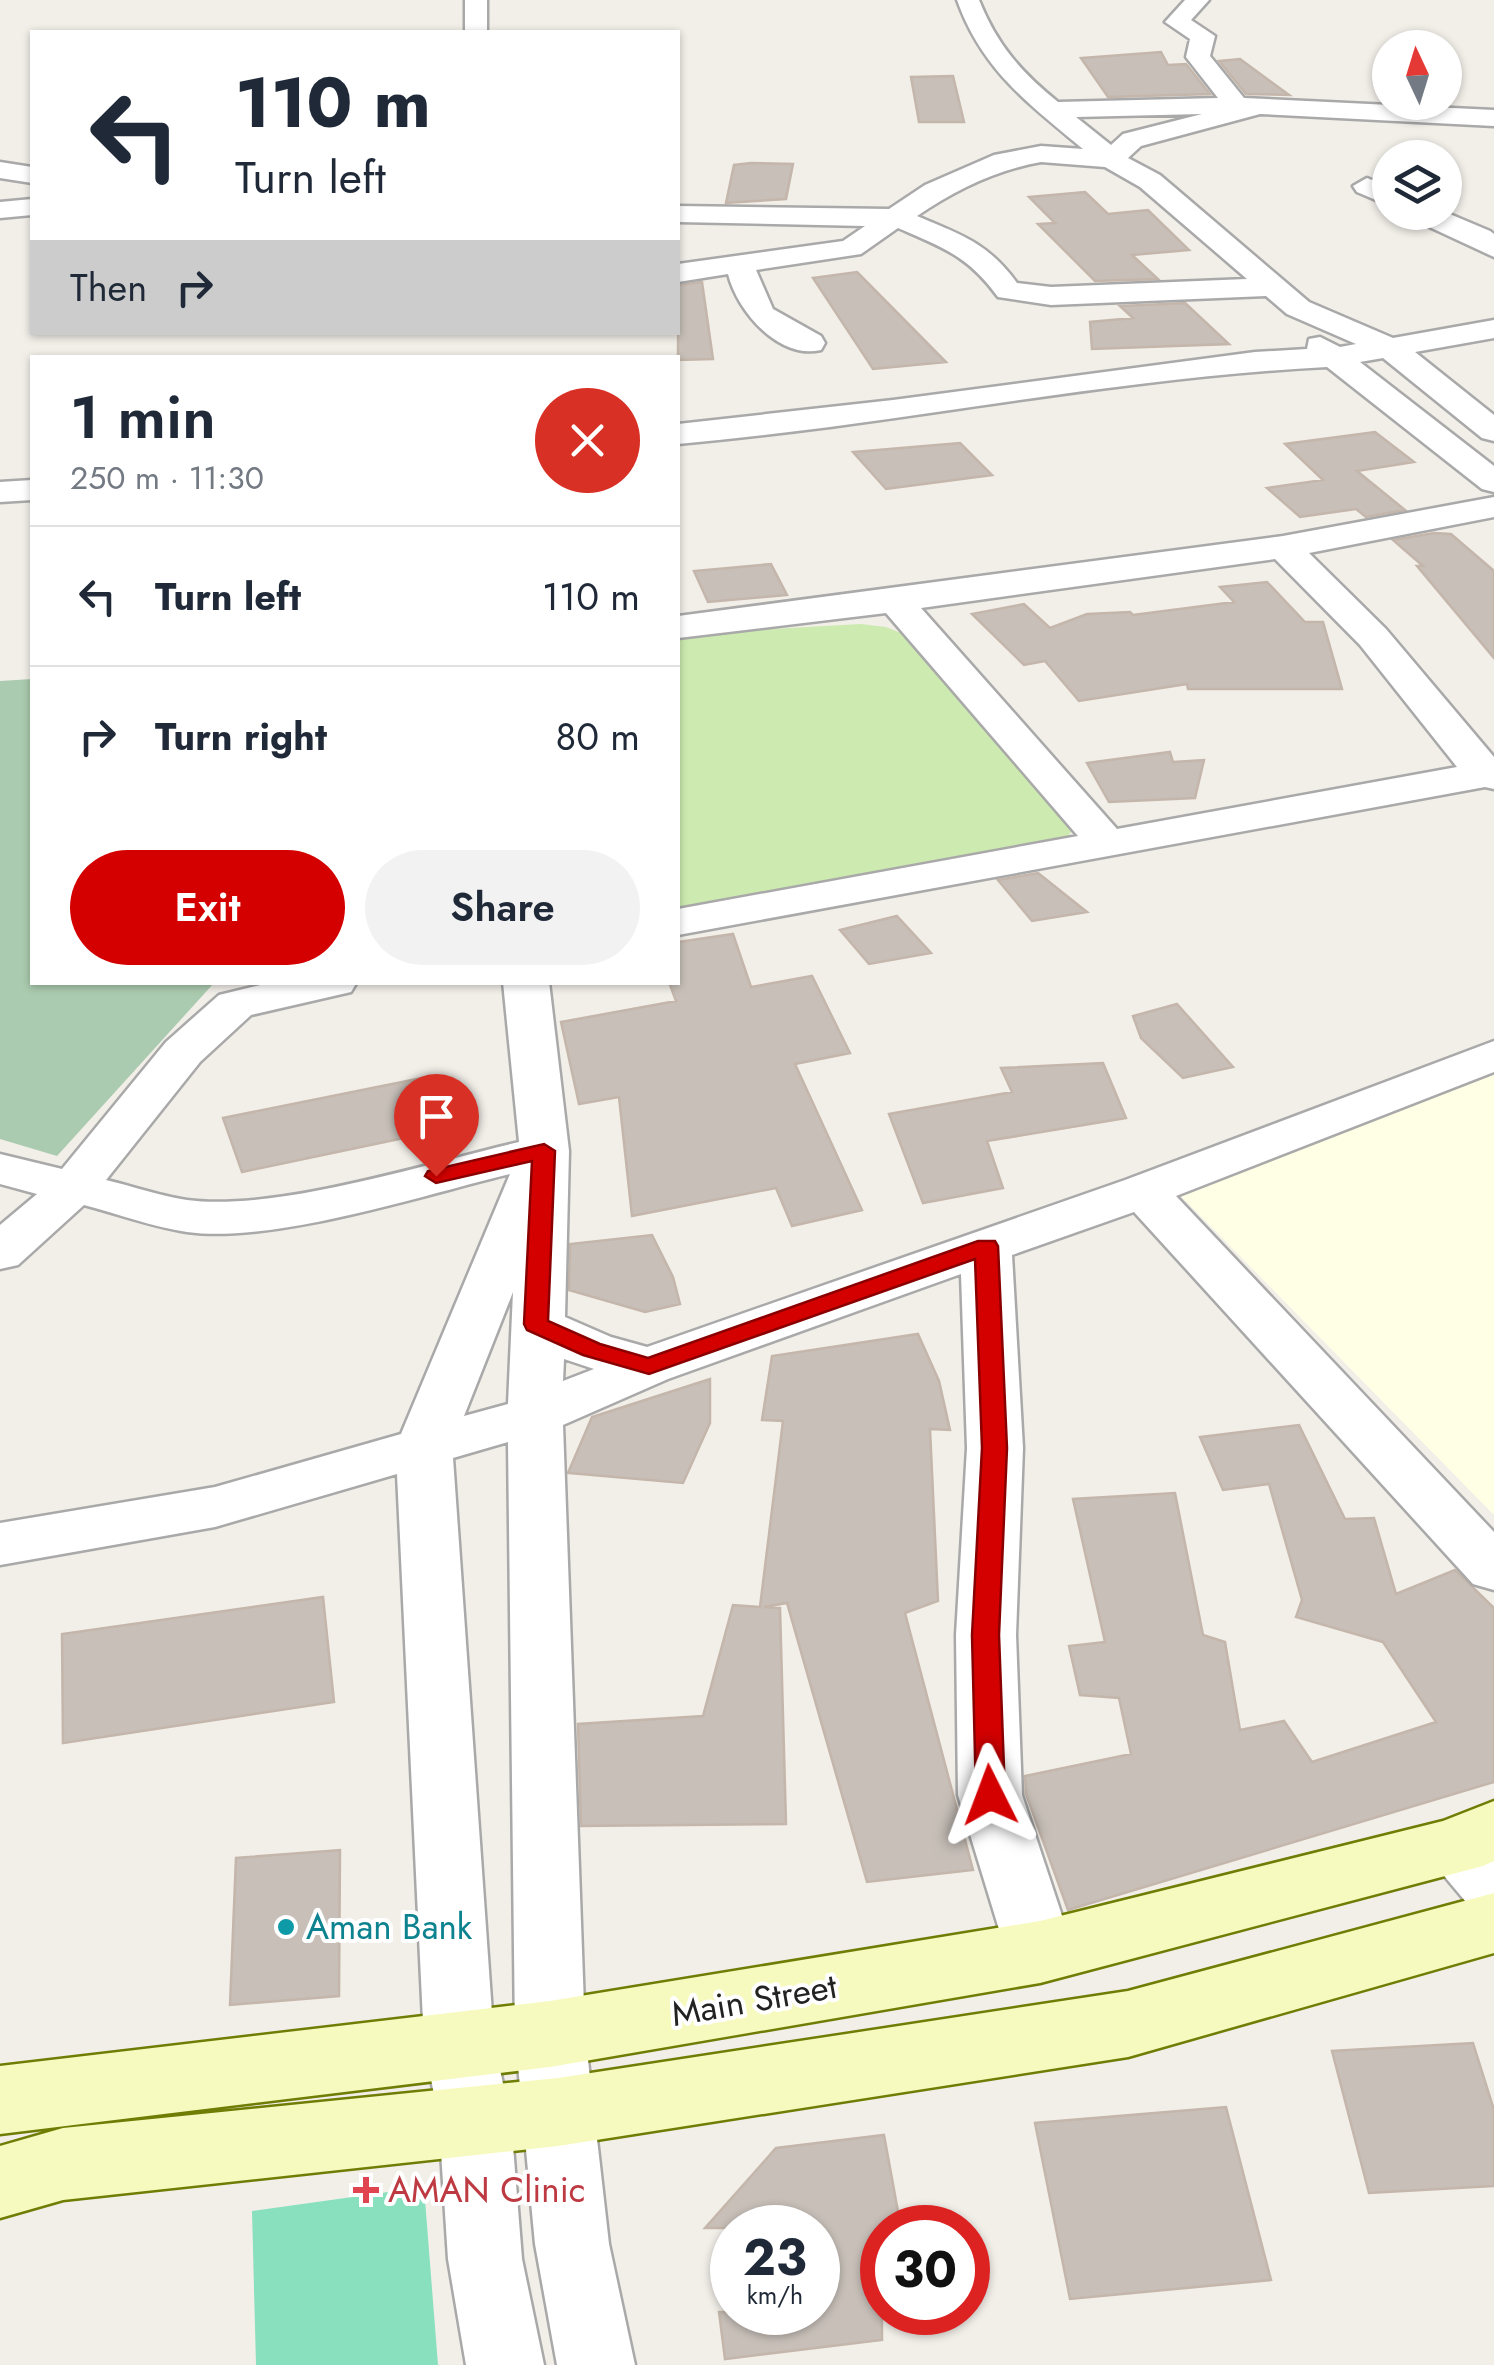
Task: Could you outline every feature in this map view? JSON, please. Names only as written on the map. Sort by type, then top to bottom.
[{"type":"street","points":[[476,0],[476,30]]},
{"type":"street","points":[[968,0],[980,32],[1010,74],[1079,133],[1111,159],[1150,180],[1298,308],[1390,347],[1494,431]]},
{"type":"street","points":[[1198,0],[1176,22],[1203,36],[1198,57],[1249,105]]},
{"type":"street","points":[[1052,110],[1249,105],[1494,118]]},
{"type":"street","points":[[680,273],[851,248],[934,192],[1002,162],[1041,154],[1111,159],[1132,140],[1249,105]]},
{"type":"street","points":[[1041,154],[1079,133]]},
{"type":"street","points":[[0,170],[30,175]]},
{"type":"street","points":[[0,210],[30,207]]},
{"type":"street","points":[[680,214],[898,218],[956,243],[987,262],[1008,290],[1051,296],[1272,287]]},
{"type":"street","points":[[1462,230],[1494,248]]},
{"type":"street","points":[[740,265],[745,289],[763,320],[810,343]]},
{"type":"street","points":[[1298,308],[1324,348],[1494,482]]},
{"type":"street","points":[[1324,348],[1357,332],[1494,312]]},
{"type":"street","points":[[680,434],[893,410],[1255,361],[1324,348],[1390,347],[1494,329]]},
{"type":"street","points":[[0,492],[30,490]]},
{"type":"street","points":[[680,627],[1282,547],[1494,507]]},
{"type":"street","points":[[1282,547],[1373,637],[1468,756],[1492,775]]},
{"type":"street","points":[[895,601],[1108,845]]},
{"type":"street","points":[[680,922],[1492,775]]},
{"type":"street","points":[[0,1252],[71,1190],[183,1052],[244,994],[312,985]]},
{"type":"street","points":[[526,985],[544,1151],[535,1416],[550,2034],[572,2244],[596,2365]]},
{"type":"street","points":[[0,1544],[215,1507],[535,1416],[649,1366],[1144,1191],[1494,1055]]},
{"type":"street","points":[[0,1169],[71,1190],[188,1216],[262,1215],[544,1151]]},
{"type":"street","points":[[505,2365],[485,2258],[475,2122],[459,2042],[424,1447],[544,1151]]},
{"type":"street","points":[[1144,1191],[1494,1569]]},
{"type":"street","points":[[986,1246],[994,1448],[986,1635],[990,1795],[1040,1952]]},
{"type":"street","points":[[536,1324],[592,1350],[649,1366]]},
{"type":"street","name":"Main Street","points":[[0,2100],[550,2034],[1040,1952],[1482,1854]]},
{"type":"street","points":[[0,2182],[64,2164],[558,2112],[1128,2024],[1494,1923]]},
{"type":"shaded area","points":[[30,679],[30,985],[212,985],[57,1156],[0,1139],[0,681]]},
{"type":"shaded area","points":[[1494,1067],[1494,1515],[1172,1187]]},
{"type":"green space","points":[[861,624],[886,627],[916,639],[1073,818],[1071,832],[1063,842],[680,912],[680,634]]},
{"type":"green space","points":[[424,2187],[438,2365],[256,2365],[252,2211]]},
{"type":"building","points":[[1161,52],[1168,65],[1186,64],[1210,94],[1108,97],[1081,58]]},
{"type":"building","points":[[1240,59],[1289,95],[1246,94],[1219,61]]},
{"type":"building","points":[[953,76],[964,122],[919,122],[911,77]]},
{"type":"building","points":[[793,164],[786,199],[726,203],[734,165]]},
{"type":"building","points":[[1085,192],[1108,214],[1148,210],[1189,250],[1132,255],[1158,279],[1095,281],[1038,224],[1055,223],[1029,197]]},
{"type":"building","points":[[857,272],[946,362],[873,369],[813,278]]},
{"type":"building","points":[[702,282],[713,359],[680,360],[680,285]]},
{"type":"building","points":[[1185,303],[1229,344],[1092,349],[1090,322],[1133,318],[1120,306]]},
{"type":"building","points":[[1375,432],[1414,462],[1357,471],[1405,510],[1366,517],[1356,509],[1300,517],[1267,488],[1323,480],[1285,444]]},
{"type":"building","points":[[960,443],[992,475],[886,489],[853,452]]},
{"type":"building","points":[[1451,534],[1494,571],[1494,658],[1417,566],[1423,566],[1393,540]]},
{"type":"building","points":[[771,564],[787,595],[708,602],[694,571]]},
{"type":"building","points":[[1267,582],[1305,622],[1323,622],[1342,689],[1188,689],[1187,684],[1079,701],[1045,661],[1024,665],[972,614],[1024,604],[1050,628],[1087,614],[1133,615],[1234,602],[1220,587]]},
{"type":"building","points":[[1170,752],[1173,762],[1204,760],[1195,798],[1109,802],[1087,763]]},
{"type":"building","points":[[1038,873],[1087,912],[1032,921],[998,880]]},
{"type":"building","points":[[897,916],[931,953],[869,964],[840,930]]},
{"type":"building","points":[[733,934],[751,987],[812,976],[850,1053],[795,1064],[862,1210],[792,1226],[776,1188],[632,1216],[619,1097],[579,1104],[561,1022],[676,1001],[670,985],[680,985],[680,942]]},
{"type":"building","points":[[1177,1004],[1233,1067],[1183,1078],[1141,1038],[1133,1016]]},
{"type":"building","points":[[1103,1063],[1126,1118],[987,1141],[1003,1188],[923,1203],[889,1114],[1012,1092],[1001,1068]]},
{"type":"building","points":[[432,1076],[456,1127],[242,1172],[223,1118]]},
{"type":"building","points":[[652,1235],[673,1277],[680,1304],[645,1312],[569,1290],[570,1244]]},
{"type":"building","points":[[918,1334],[939,1381],[950,1430],[930,1429],[938,1601],[905,1613],[973,1870],[867,1882],[787,1603],[764,1607],[780,1608],[786,1824],[581,1826],[578,1724],[703,1716],[733,1605],[760,1607],[783,1421],[762,1420],[772,1356]]},
{"type":"building","points":[[710,1379],[710,1423],[683,1483],[568,1473],[592,1417]]},
{"type":"building","points":[[1299,1425],[1345,1519],[1374,1518],[1396,1594],[1455,1570],[1494,1608],[1494,1782],[1068,1910],[1026,1794],[1025,1776],[1131,1754],[1119,1698],[1080,1695],[1069,1646],[1105,1642],[1073,1499],[1175,1493],[1203,1635],[1225,1642],[1240,1730],[1284,1721],[1312,1762],[1436,1722],[1383,1642],[1296,1617],[1302,1600],[1269,1484],[1223,1490],[1200,1437]]},
{"type":"building","points":[[323,1597],[334,1702],[63,1743],[62,1634]]},
{"type":"building","name":"Aman Bank","points":[[340,1850],[339,1996],[230,2005],[236,1858]]},
{"type":"building","points":[[1473,2043],[1494,2110],[1494,2186],[1369,2193],[1332,2051]]},
{"type":"building","points":[[1226,2107],[1271,2280],[1070,2299],[1035,2123]]},
{"type":"building","points":[[884,2135],[897,2205],[860,2205],[860,2335],[882,2335],[882,2340],[725,2359],[722,2335],[840,2335],[840,2205],[725,2205],[776,2148]]},
{"type":"place","name":"Aman Bank","points":[[286,1927]]},
{"type":"place","name":"AMAN Clinic","points":[[366,2190]]},
{"type":"route","points":[[436,1176],[544,1151],[536,1324],[592,1350],[649,1366],[986,1246],[994,1448],[986,1635],[990,1795]]}]
